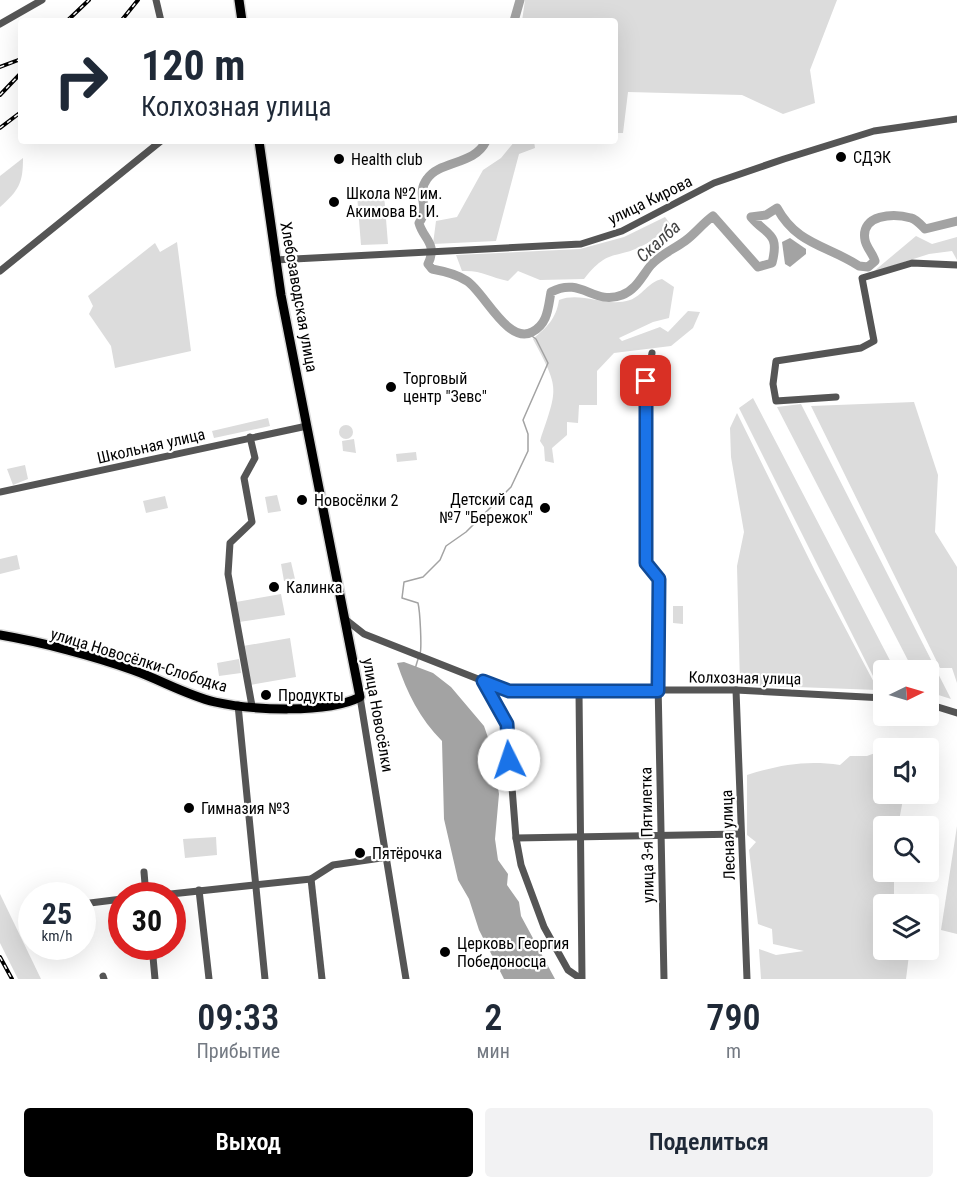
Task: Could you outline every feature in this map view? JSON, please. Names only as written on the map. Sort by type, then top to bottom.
[{"type":"main road","points":[[239,0],[242,18]]},
{"type":"main road","name":"Хлебозаводская улица","points":[[259,144],[275,260],[313,457]]},
{"type":"main road","name":"улица Новосёлки","points":[[313,457],[360,697]]},
{"type":"main road","name":"улица Новосёлки-Слободка","points":[[0,635],[133,670],[205,698],[238,705],[314,706],[342,703],[360,697]]},
{"type":"street","points":[[0,24],[42,0]]},
{"type":"street","points":[[156,0],[160,18]]},
{"type":"street","name":"улица Кирова","points":[[275,260],[581,244],[622,231],[714,183],[784,159],[874,131],[957,119]]},
{"type":"street","points":[[0,271],[157,144]]},
{"type":"street","points":[[836,397],[776,401],[773,384],[776,361],[861,348],[874,341],[862,278],[912,263],[957,265]]},
{"type":"street","name":"улица 3-я Пятилетка","points":[[652,354],[645,391],[645,519],[646,563],[659,579],[658,691],[664,979]]},
{"type":"street","name":"Школьная улица","points":[[0,492],[308,426]]},
{"type":"street","points":[[250,437],[255,458],[244,478],[252,522],[230,543],[230,585],[252,706]]},
{"type":"street","name":"Колхозная улица","points":[[345,619],[364,634],[506,690],[579,692],[736,690],[873,697]]},
{"type":"street","points":[[349,639],[364,634]]},
{"type":"street","points":[[483,681],[507,724],[516,838],[521,865],[544,927],[568,970],[582,979]]},
{"type":"street","name":"Лесная улица","points":[[736,690],[747,979]]},
{"type":"street","points":[[579,692],[582,979]]},
{"type":"street","name":"улица Новосёлки","points":[[360,697],[388,857],[406,979]]},
{"type":"street","points":[[238,705],[265,979]]},
{"type":"street","points":[[939,707],[957,713]]},
{"type":"street","points":[[516,838],[741,834]]},
{"type":"street","points":[[186,892],[311,879],[333,865],[388,857]]},
{"type":"street","points":[[144,872],[145,882]]},
{"type":"street","points":[[311,879],[322,979]]},
{"type":"street","points":[[199,890],[209,979]]},
{"type":"street","points":[[153,960],[155,979]]},
{"type":"shaded area","points":[[525,0],[837,0],[810,70],[815,103],[783,114],[742,95],[628,92],[623,133],[618,133],[618,18],[522,18]]},
{"type":"shaded area","points":[[513,144],[534,144],[535,148],[519,154],[496,241],[433,244],[436,221],[457,217],[483,170],[501,158]]},
{"type":"shaded area","points":[[23,158],[19,186],[0,207],[0,176]]},
{"type":"shaded area","points":[[384,194],[388,244],[361,245],[357,195]]},
{"type":"shaded area","points":[[665,217],[671,225],[655,238],[600,262],[584,279],[540,280],[518,271],[508,281],[480,273],[462,271],[456,255],[580,249],[624,237]]},
{"type":"shaded area","points":[[916,236],[932,244],[957,237],[957,260],[952,251],[929,254],[873,272]]},
{"type":"shaded area","points":[[790,238],[806,249],[806,254],[790,267],[785,264],[782,242]]},
{"type":"shaded area","points":[[177,242],[191,351],[115,368],[111,346],[89,314],[93,306],[88,296],[155,243],[160,252]]},
{"type":"shaded area","points":[[662,279],[674,287],[669,318],[653,322],[619,338],[622,341],[660,327],[668,332],[688,311],[700,312],[693,328],[671,346],[614,353],[597,371],[597,405],[579,405],[578,423],[567,422],[567,435],[552,448],[554,463],[545,461],[544,447],[540,441],[553,398],[553,389],[548,369],[533,339],[550,322],[559,300],[576,297],[621,302],[634,298]]},
{"type":"shaded area","points":[[753,398],[890,660],[873,660],[873,676],[739,408]]},
{"type":"shaded area","points":[[914,402],[938,475],[935,532],[957,567],[957,683],[952,668],[940,668],[939,660],[936,660],[811,406]]},
{"type":"shaded area","points":[[801,404],[931,660],[908,660],[777,407]]},
{"type":"shaded area","points":[[737,413],[815,571],[873,681],[873,690],[740,685],[737,566],[744,532],[731,457],[730,428]]},
{"type":"shaded area","points":[[268,418],[270,426],[214,438],[212,431]]},
{"type":"shaded area","points":[[346,425],[351,427],[353,432],[351,437],[346,439],[341,437],[339,432],[341,427]]},
{"type":"shaded area","points":[[354,439],[356,453],[343,451],[342,441]]},
{"type":"shaded area","points":[[416,452],[417,460],[397,462],[396,454]]},
{"type":"shaded area","points":[[25,465],[28,479],[13,485],[7,469]]},
{"type":"shaded area","points":[[277,495],[281,511],[268,513],[265,497]]},
{"type":"shaded area","points":[[165,496],[168,508],[146,513],[143,501]]},
{"type":"shaded area","points":[[17,555],[20,569],[0,574],[0,559]]},
{"type":"shaded area","points":[[291,562],[295,579],[284,581],[281,564]]},
{"type":"shaded area","points":[[281,594],[285,615],[239,622],[236,602]]},
{"type":"shaded area","points":[[673,606],[683,606],[683,624],[673,623]]},
{"type":"shaded area","points":[[290,638],[296,677],[250,685],[243,646]]},
{"type":"shaded area","points":[[239,659],[241,673],[219,676],[217,663]]},
{"type":"shaded area","points":[[404,662],[433,673],[451,687],[484,726],[492,749],[499,794],[495,839],[498,860],[508,874],[507,885],[519,902],[521,916],[555,979],[504,979],[479,930],[469,899],[458,880],[444,819],[442,741],[421,715],[405,685],[397,663]]},
{"type":"shaded area","points":[[939,675],[951,699],[939,695]]},
{"type":"shaded area","points":[[873,754],[873,804],[902,804],[900,816],[873,816],[873,882],[894,882],[894,894],[873,894],[873,960],[908,960],[906,979],[761,979],[759,949],[776,955],[804,951],[773,944],[772,929],[758,924],[749,850],[756,842],[747,835],[747,775],[793,764],[840,765],[850,756]]},
{"type":"shaded area","points":[[957,826],[957,934],[941,930]]},
{"type":"shaded area","points":[[216,837],[217,855],[185,858],[183,839]]},
{"type":"shaded area","points":[[0,894],[18,931],[18,960],[32,960],[41,979],[18,979],[0,943]]},
{"type":"waterway","name":"Скалба","points":[[515,18],[520,0]]},
{"type":"waterway","name":"Скалба","points":[[484,144],[474,155],[440,169],[427,179],[422,190],[424,211],[419,223],[431,246],[431,257],[428,264],[432,269],[467,281],[505,324],[523,334],[532,332],[541,325],[546,315],[551,292],[571,287],[603,297],[627,293],[655,261],[689,238],[713,216],[758,267],[772,263],[774,245],[770,236],[751,217],[766,215],[777,208],[785,220],[803,237],[859,266],[868,267],[875,261],[866,243],[865,231],[873,220],[880,217],[904,216],[915,220],[925,229],[957,221]]},
{"type":"waterway","points":[[420,654],[418,603],[402,598],[404,582],[423,577],[440,560],[446,546],[466,532],[511,487],[528,451],[528,434],[523,420],[548,363],[536,339],[529,334]]},
{"type":"waterway","points":[[415,669],[418,659]]},
{"type":"railway","points":[[70,18],[89,0]]},
{"type":"railway","points":[[123,18],[138,0]]},
{"type":"railway","points":[[0,67],[18,60]]},
{"type":"railway","points":[[0,95],[18,76]]},
{"type":"railway","points":[[0,128],[18,114]]},
{"type":"railway","points":[[0,957],[12,979]]},
{"type":"place","name":"СДЭК","points":[[841,157]]},
{"type":"place","name":"Health club","points":[[339,159]]},
{"type":"place","name":"Школа №2 им. Акимова В. И.","points":[[334,202]]},
{"type":"place","name":"Торговый центр \"Зевс\"","points":[[391,387]]},
{"type":"place","name":"Новосёлки 2","points":[[302,500]]},
{"type":"place","name":"Детский сад №7 \"Бережок\"","points":[[545,508]]},
{"type":"place","name":"Калинка","points":[[274,587]]},
{"type":"place","name":"Продукты","points":[[266,695]]},
{"type":"place","name":"Гимназия №3","points":[[189,808]]},
{"type":"place","name":"Пятёрочка","points":[[360,853]]},
{"type":"place","name":"Церковь Георгия Победоносца","points":[[445,952]]},
{"type":"route","points":[[509,760],[507,724],[483,681],[509,691],[658,691],[659,579],[646,563],[644,453],[646,381]]}]
